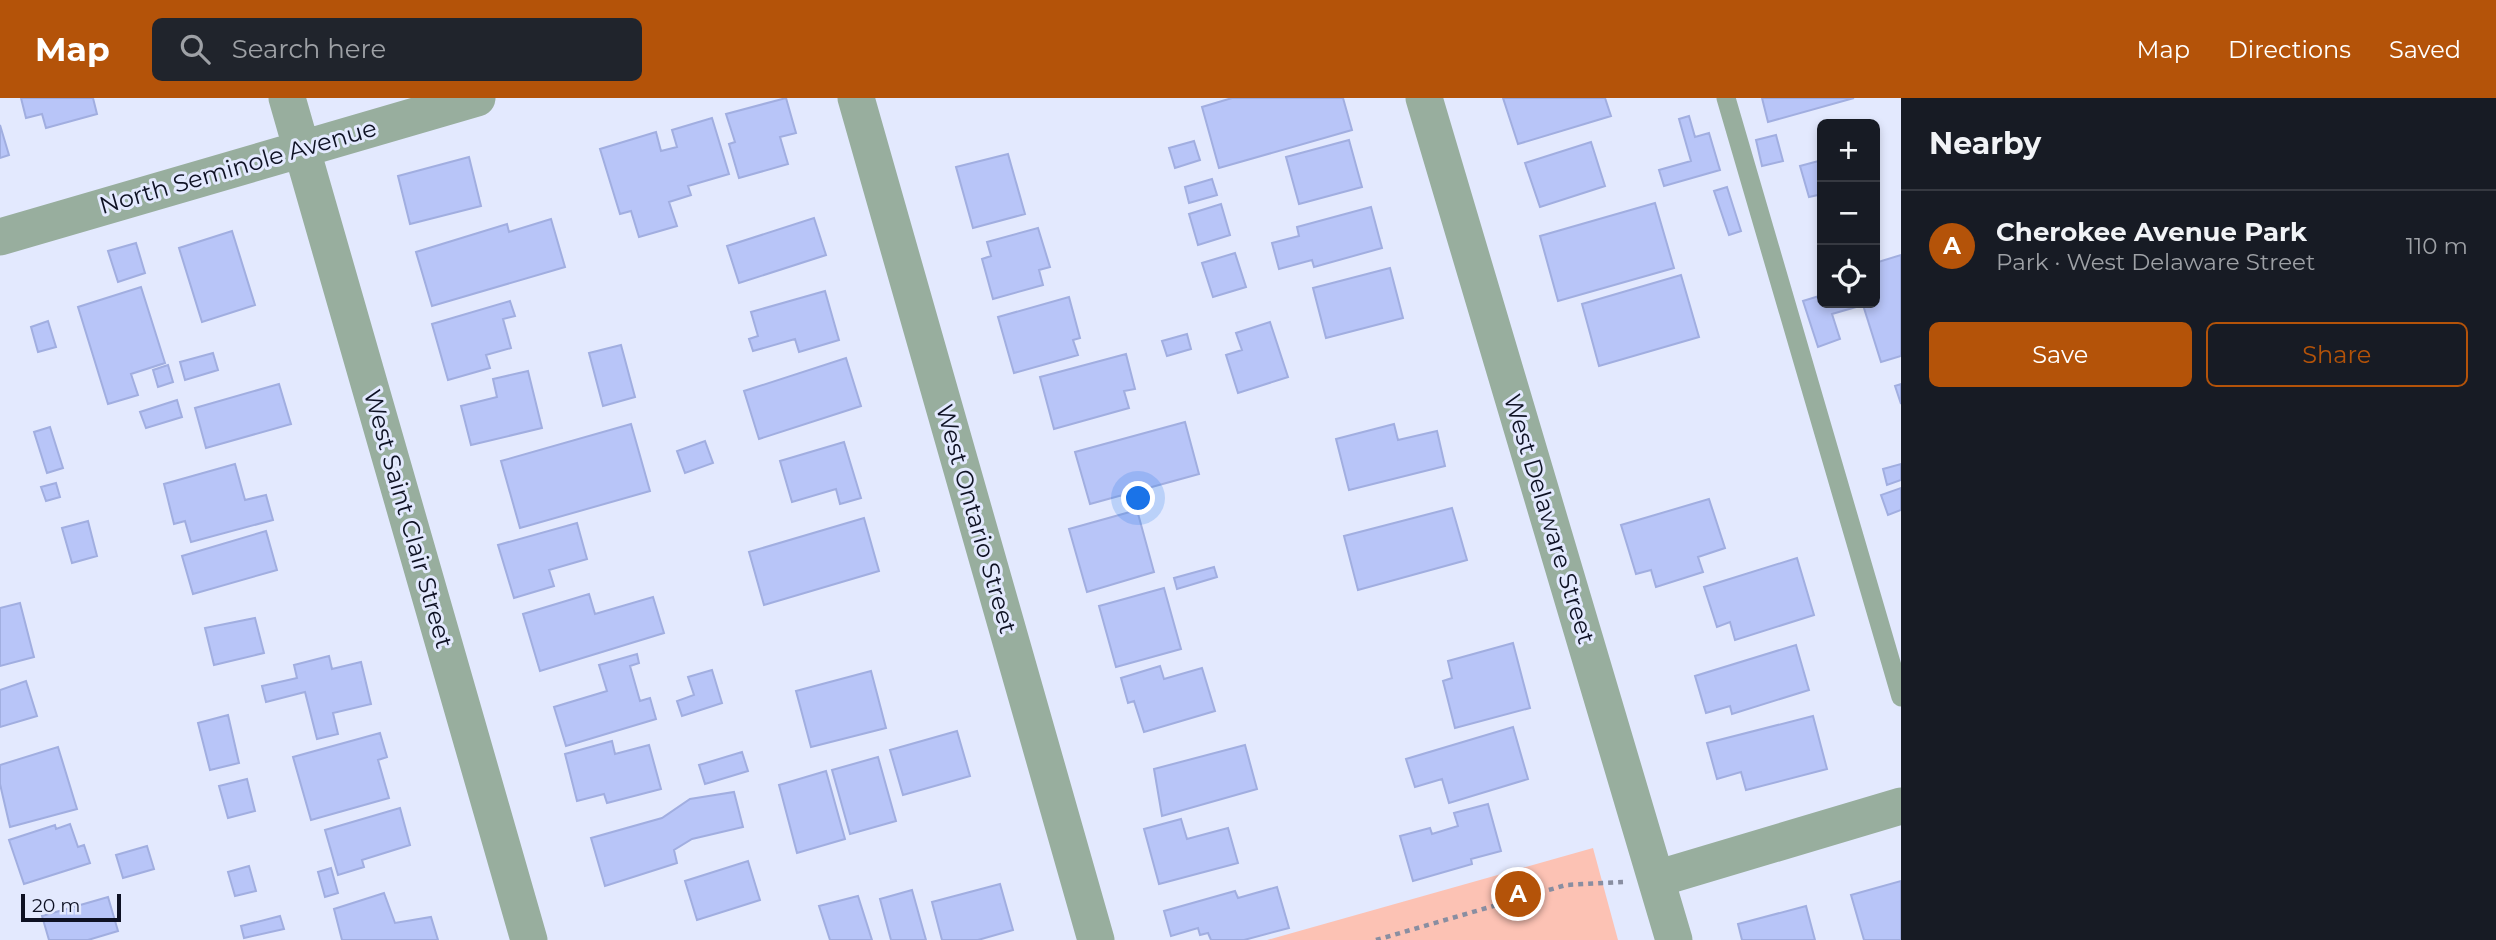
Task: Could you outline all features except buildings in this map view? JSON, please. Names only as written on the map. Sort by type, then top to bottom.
[{"type":"street","name":"West Saint Clair Street","points":[[287,98],[529,940]]},
{"type":"street","name":"North Seminole Avenue","points":[[0,237],[477,98]]},
{"type":"street","name":"West Ontario Street","points":[[856,98],[1096,940]]},
{"type":"street","name":"West Delaware Street","points":[[1424,98],[1674,940]]},
{"type":"street","points":[[1656,879],[1901,806]]},
{"type":"lane","points":[[1726,98],[1901,697]]},
{"type":"path","points":[[1376,940],[1566,885],[1656,879]]},
{"type":"shaded area","points":[[1593,848],[1618,940],[1267,940]]},
{"type":"place","name":"Cherokee Avenue Park","points":[[1518,894]]}]
